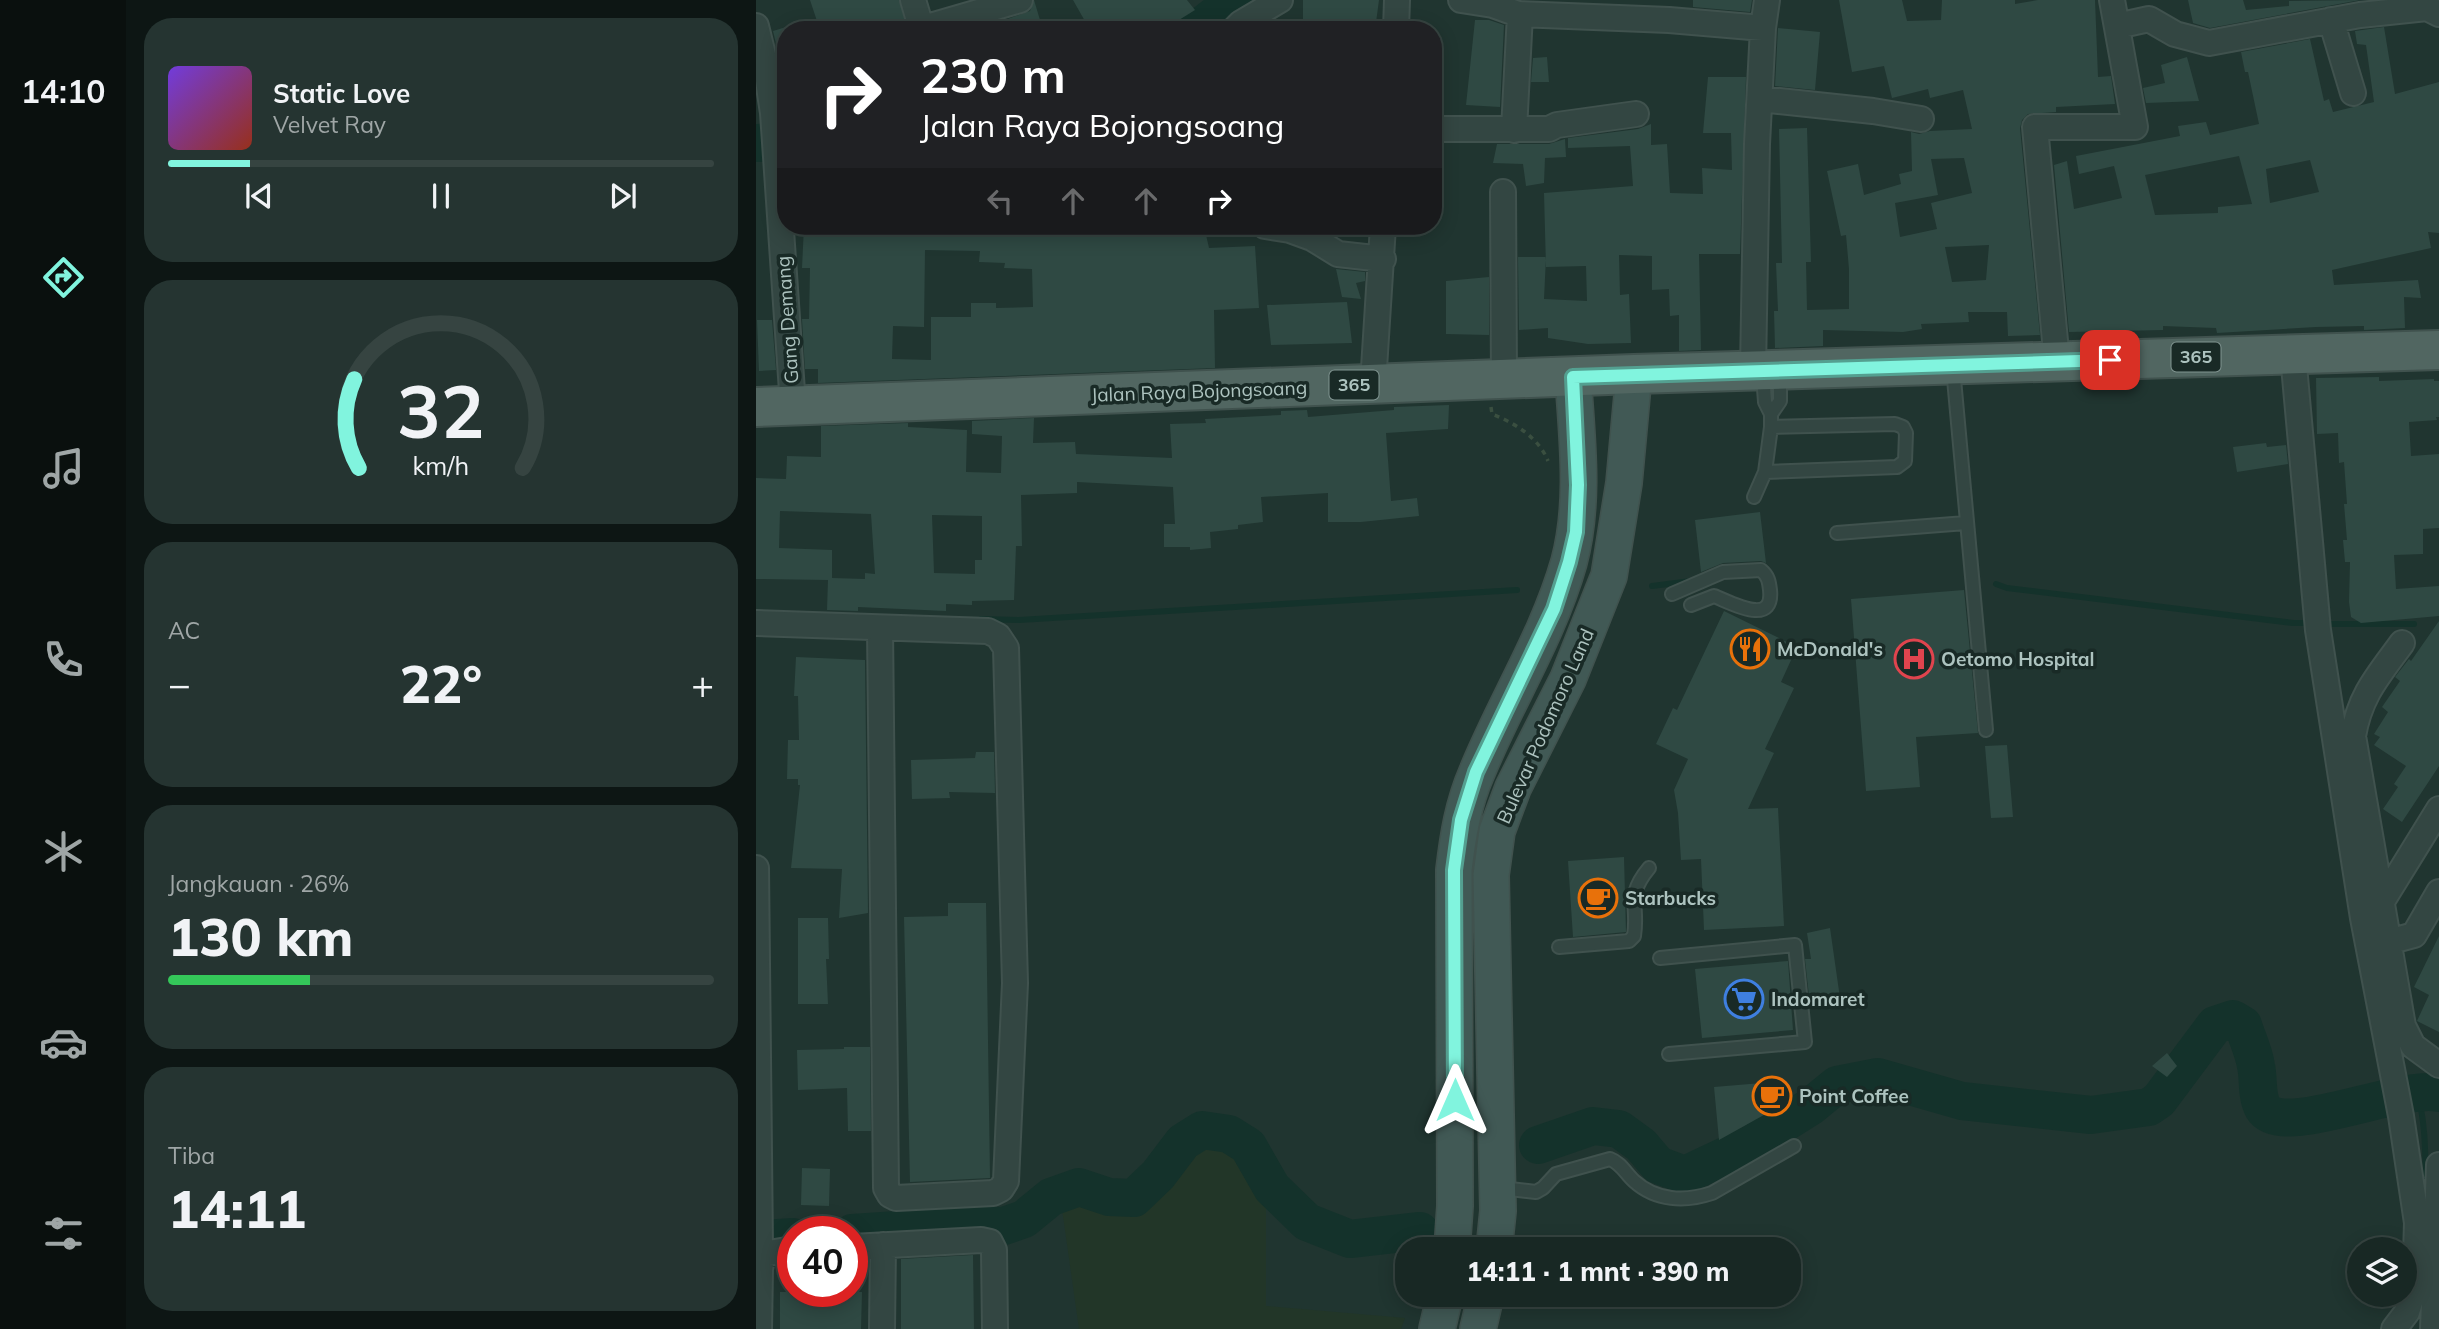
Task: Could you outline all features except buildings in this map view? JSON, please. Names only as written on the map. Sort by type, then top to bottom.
[{"type":"main road","name":"Jalan Raya Bojongsoang","points":[[774,407],[1634,374],[2439,350]]},
{"type":"street","points":[[913,0],[920,21]]},
{"type":"street","points":[[948,21],[1020,0]]},
{"type":"street","points":[[1244,21],[1280,0]]},
{"type":"street","points":[[1396,21],[1397,0]]},
{"type":"street","points":[[1461,0],[1520,13],[1669,20],[1763,28]]},
{"type":"street","points":[[1765,370],[1756,144],[1767,0]]},
{"type":"street","points":[[2057,362],[2035,127],[2135,127],[2112,0]]},
{"type":"street","points":[[2117,26],[2149,19],[2175,34],[2209,43],[2331,20],[2427,8],[2439,14]]},
{"type":"street","points":[[1514,130],[1520,13]]},
{"type":"street","points":[[2331,20],[2353,93]]},
{"type":"street","name":"Gang Demang","points":[[756,26],[763,87],[774,113],[774,407]]},
{"type":"street","points":[[1760,99],[1921,119]]},
{"type":"street","points":[[1442,129],[1549,129],[1557,125],[1636,114]]},
{"type":"street","points":[[1503,192],[1504,379]]},
{"type":"street","points":[[1304,235],[1338,254],[1383,259]]},
{"type":"street","points":[[1373,384],[1383,235]]},
{"type":"street","points":[[2293,355],[2317,621],[2363,918],[2402,1116],[2417,1223],[2415,1285],[2407,1312],[2393,1329]]},
{"type":"street","name":"Bulevar Podomoro Land","points":[[1495,1237],[1498,1211],[1491,875],[1497,831],[1513,788],[1587,636],[1609,576],[1624,483],[1634,374]]},
{"type":"street","name":"Bulevar Podomoro Land","points":[[1452,1237],[1455,1125],[1454,870],[1461,820],[1476,772],[1554,609],[1576,532],[1578,467],[1573,377]]},
{"type":"street","points":[[1576,532],[1587,519],[1600,514],[1607,515],[1616,536]]},
{"type":"street","points":[[756,623],[988,631],[998,635],[1006,648],[1015,983],[1006,1181],[1001,1189],[993,1193],[896,1198],[890,1195],[886,1188],[880,628]]},
{"type":"street","points":[[2402,643],[2365,694],[2353,736],[2403,1026],[2413,1046],[2439,1065]]},
{"type":"street","points":[[2381,904],[2439,809]]},
{"type":"street","points":[[756,868],[761,1243],[759,1329]]},
{"type":"street","points":[[2388,942],[2414,935],[2439,892]]},
{"type":"street","points":[[1455,1125],[1496,1126]]},
{"type":"street","points":[[2433,1329],[2439,1165]]},
{"type":"street","points":[[868,1246],[981,1240],[990,1242],[995,1250],[995,1329]]},
{"type":"street","points":[[761,1243],[777,1246]]},
{"type":"street","points":[[882,1329],[883,1245]]},
{"type":"street","points":[[1437,1329],[1442,1307]]},
{"type":"street","points":[[1478,1329],[1483,1307]]},
{"type":"lane","points":[[1952,365],[1986,730]]},
{"type":"lane","points":[[1754,497],[1765,472],[1771,421],[1780,401],[1765,370]]},
{"type":"lane","points":[[1765,472],[1897,467],[1905,461],[1906,433],[1903,427],[1895,424],[1771,421]]},
{"type":"lane","points":[[1837,533],[1966,523]]},
{"type":"lane","points":[[1672,594],[1724,572],[1761,570],[1769,580],[1771,600],[1769,606],[1761,611],[1714,596],[1691,605]]},
{"type":"lane","points":[[1559,947],[1629,941],[1634,936],[1634,891],[1649,868]]},
{"type":"lane","points":[[1660,958],[1796,945],[1805,1042],[1669,1054]]},
{"type":"lane","points":[[1497,1187],[1536,1192],[1564,1170],[1610,1159],[1653,1194],[1667,1198],[1698,1198],[1712,1194],[1794,1146]]},
{"type":"green space","points":[[1214,1136],[1232,1144],[1254,1167],[1266,1191],[1266,1306],[1405,1318],[1401,1329],[1079,1329],[1062,1209],[1049,1206],[1074,1196],[1123,1207],[1142,1203],[1164,1184],[1186,1150],[1194,1143]]},
{"type":"waterway","points":[[1208,21],[1235,0]]},
{"type":"waterway","points":[[756,143],[777,142]]},
{"type":"waterway","points":[[1652,586],[1691,581]]},
{"type":"waterway","points":[[1996,584],[2007,588],[2310,623]]},
{"type":"waterway","points":[[981,619],[1019,620],[1517,590]]},
{"type":"waterway","points":[[2325,624],[2414,624]]},
{"type":"waterway","points":[[1538,1145],[1593,1126],[1619,1129],[1641,1145],[1658,1165],[1685,1175],[1751,1144],[1810,1107],[1837,1085],[1878,1077],[1962,1101],[2091,1115],[2149,1107],[2159,1100],[2215,1025],[2233,1019],[2243,1025],[2252,1050],[2263,1108],[2274,1116],[2317,1115],[2398,1096],[2421,1092],[2439,1093]]},
{"type":"waterway","points":[[2417,1092],[2424,1131],[2426,1198]]},
{"type":"waterway","points":[[868,1232],[972,1225],[1004,1226],[1024,1219],[1051,1197],[1079,1187],[1109,1197],[1134,1198],[1158,1175],[1183,1142],[1202,1130],[1229,1134],[1248,1146],[1272,1188],[1307,1222],[1350,1239],[1420,1231]]},
{"type":"waterway","points":[[756,1244],[763,1239],[777,1238]]},
{"type":"place","name":"McDonald's","points":[[1750,649]]},
{"type":"place","name":"Oetomo Hospital","points":[[1914,659]]},
{"type":"place","name":"Starbucks","points":[[1598,898]]},
{"type":"place","name":"Indomaret","points":[[1744,999]]},
{"type":"place","name":"Point Coffee","points":[[1772,1096]]},
{"type":"route","points":[[1455,1100],[1454,870],[1461,820],[1476,772],[1554,609],[1569,562],[1576,532],[1578,485],[1573,377],[2110,360]]}]
